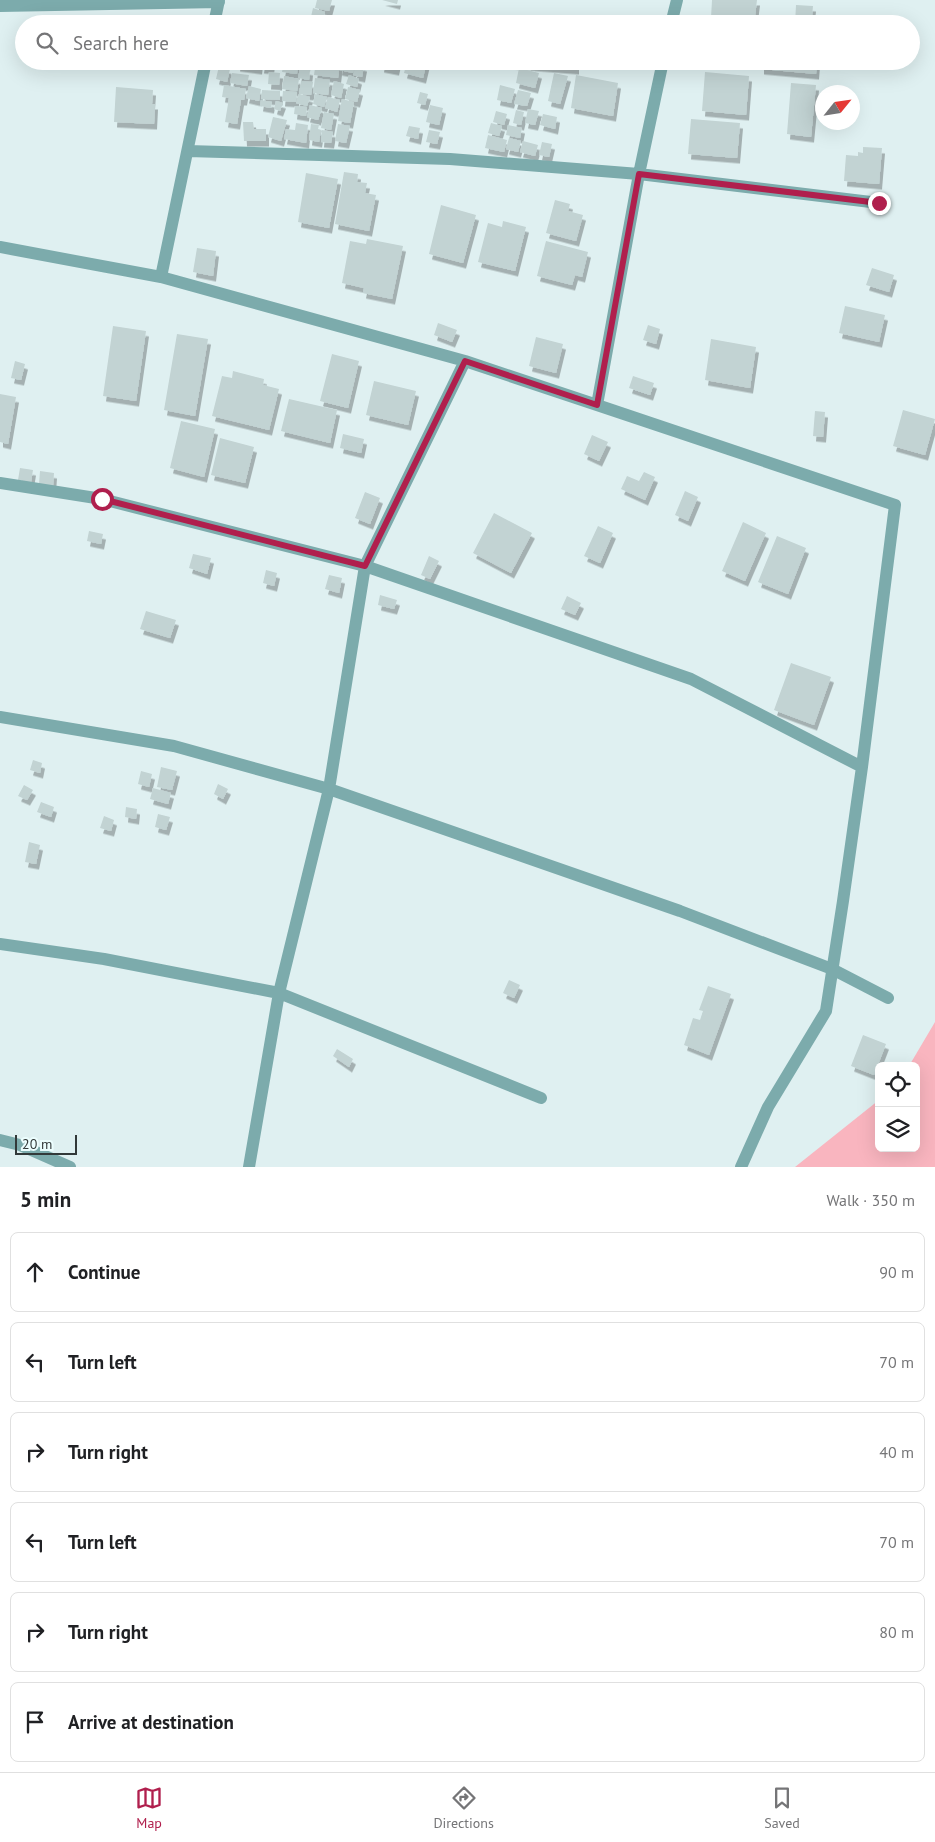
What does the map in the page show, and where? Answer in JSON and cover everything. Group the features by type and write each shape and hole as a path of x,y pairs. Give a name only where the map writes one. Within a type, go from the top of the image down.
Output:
{"street":[{"path":"673,15 677,0"},
{"path":"0,6 219,1 216,15"},
{"path":"161,277 204,70"},
{"path":"597,405 639,174 661,70"},
{"path":"188,151 450,159 639,174 879,203"},
{"path":"0,247 161,277 465,361 895,505 862,767 826,1011 768,1107 741,1167"},
{"path":"250,1167 279,993 329,789 365,566 465,361"},
{"path":"0,483 102,499 365,566 691,679 862,767"},
{"path":"0,717 174,746 329,789 680,911 832,969 888,998"},
{"path":"0,944 104,959 279,993 541,1098"},
{"path":"0,1140 20,1145 70,1167"}],"shaded area":[{"path":"935,1022 935,1167 795,1167 875,1103 875,1152 920,1152 920,1062 911,1062"}],"building":[{"path":"317,0 332,0 329,11 315,8"},
{"path":"382,0 398,0 397,4"},
{"path":"712,0 757,0 755,15 711,15"},
{"path":"796,5 813,6 812,15 795,15"},
{"path":"313,8 325,12 324,15 311,15"},
{"path":"218,70 230,70 227,82 216,79"},
{"path":"282,70 297,70 297,74 282,72"},
{"path":"300,70 310,70 309,80 298,78"},
{"path":"315,70 339,70 338,78 314,75"},
{"path":"339,70 354,70 353,73"},
{"path":"355,70 363,70 362,77 353,75"},
{"path":"405,70 425,70 423,78 404,73"},
{"path":"519,70 539,73 535,88 516,83"},
{"path":"772,70 816,70 816,74"},
{"path":"269,72 280,73 279,85 268,84"},
{"path":"705,72 749,76 746,115 702,111"},
{"path":"232,73 249,75 247,86 230,83"},
{"path":"554,73 568,76 560,104 548,101"},
{"path":"349,75 359,79 357,87 346,84"},
{"path":"576,75 618,83 613,116 571,108"},
{"path":"284,76 299,79 297,91 282,89"},
{"path":"315,78 330,80 328,95 313,93"},
{"path":"301,81 313,82 311,95 299,94"},
{"path":"334,81 344,84 341,98 331,95"},
{"path":"791,83 816,85 811,137 787,134"},
{"path":"224,85 246,89 244,100 241,100 237,124 225,122 229,98 222,97"},
{"path":"500,85 515,89 511,103 497,100"},
{"path":"249,86 261,89 259,101 246,98"},
{"path":"116,87 153,90 152,104 155,104 154,124 114,122"},
{"path":"348,87 360,90 357,102 345,99"},
{"path":"262,90 280,91 280,100 261,99"},
{"path":"518,90 531,93 527,106 514,104"},
{"path":"283,91 297,92 296,102 282,101"},
{"path":"420,92 428,94 425,105 417,103"},
{"path":"299,94 310,97 307,106 296,103"},
{"path":"315,94 327,97 324,107 313,104"},
{"path":"328,97 340,100 337,112 325,108"},
{"path":"342,99 354,102 350,123 338,121"},
{"path":"261,100 272,102 271,108 260,106"},
{"path":"276,101 283,103 280,111 274,109"},
{"path":"310,105 322,108 318,120 307,117"},
{"path":"430,105 443,108 439,125 426,122"},
{"path":"295,106 307,107 306,116 294,114"},
{"path":"528,109 539,111 535,125 525,123"},
{"path":"516,110 524,112 521,125 513,123"},
{"path":"496,111 507,114 504,125 493,122"},
{"path":"324,112 334,114 331,130 321,128"},
{"path":"543,114 557,117 555,129 540,125"},
{"path":"273,117 287,120 281,141 268,137"},
{"path":"691,119 740,123 737,158 688,154"},
{"path":"243,122 253,122 254,129 266,129 266,141 244,141"},
{"path":"296,123 308,125 306,143 284,139 286,129 295,130"},
{"path":"491,123 502,126 499,136 488,133"},
{"path":"311,124 319,125 318,129 321,130 319,142 309,140"},
{"path":"338,124 350,126 346,143 335,141"},
{"path":"508,125 522,128 520,138 506,135"},
{"path":"409,126 420,128 418,139 406,136"},
{"path":"322,130 333,132 331,143 321,142"},
{"path":"429,130 440,132 437,144 426,142"},
{"path":"488,135 507,140 504,152 485,148"},
{"path":"509,138 521,141 518,152 506,149"},
{"path":"523,141 538,145 535,156 520,152"},
{"path":"542,142 552,144 549,157 539,155"},
{"path":"863,147 882,148 879,184 844,181 846,155 858,156 858,152 863,153"},
{"path":"344,172 358,174 357,182 367,183 365,193 376,195 369,231 335,224"},
{"path":"306,173 338,179 329,228 298,222"},
{"path":"555,200 570,204 568,211 583,215 576,241 546,233"},
{"path":"441,205 476,215 463,263 429,254"},
{"path":"503,221 526,227 515,271 478,262 488,223 502,227"},
{"path":"367,239 403,246 392,299 363,293 364,288 342,283 350,241 366,244"},
{"path":"546,241 588,252 582,277 575,275 572,285 537,276"},
{"path":"197,248 216,251 213,276 193,272"},
{"path":"872,268 894,275 889,292 866,285"},
{"path":"845,306 885,315 879,342 839,333"},
{"path":"438,323 457,330 452,342 434,335"},
{"path":"648,325 660,329 656,344 643,340"},
{"path":"113,326 146,331 136,401 103,396"},
{"path":"177,334 208,339 195,416 164,410"},
{"path":"536,337 563,344 556,373 529,366"},
{"path":"711,339 756,347 750,388 705,380"},
{"path":"332,354 359,361 348,408 320,401"},
{"path":"15,361 25,364 21,380 11,378"},
{"path":"233,371 264,379 263,385 279,389 269,430 212,416 222,376 232,378"},
{"path":"633,376 654,383 650,395 629,388"},
{"path":"374,381 416,391 408,425 366,415"},
{"path":"0,394 16,397 8,444 0,442"},
{"path":"289,399 337,410 330,443 281,431"},
{"path":"903,410 935,419 925,455 893,446"},
{"path":"815,411 825,412 823,437 813,436"},
{"path":"181,421 215,429 204,477 170,468"},
{"path":"343,434 364,439 361,453 340,448"},
{"path":"592,435 608,442 599,461 584,454"},
{"path":"220,438 254,447 245,483 211,475"},
{"path":"20,468 33,470 31,482 18,480"},
{"path":"40,471 54,473 53,486 39,484"},
{"path":"644,472 655,477 645,500 621,489 627,476 639,481"},
{"path":"685,491 698,497 688,521 675,515"},
{"path":"365,492 380,498 370,524 355,518"},
{"path":"494,513 532,533 511,573 473,553"},
{"path":"743,522 766,533 745,581 722,571"},
{"path":"598,526 613,533 600,563 584,556"},
{"path":"89,531 103,534 101,544 87,541"},
{"path":"777,536 806,548 788,594 758,582"},
{"path":"193,554 211,558 207,574 189,568"},
{"path":"429,556 439,561 430,579 421,575"},
{"path":"266,570 277,573 274,586 263,583"},
{"path":"329,575 342,578 339,593 325,589"},
{"path":"380,595 397,600 394,609 378,605"},
{"path":"567,596 581,603 575,615 561,609"},
{"path":"146,611 176,620 170,638 140,629"},
{"path":"791,663 831,677 814,725 774,710"},
{"path":"33,760 42,763 40,773 30,770"},
{"path":"161,767 177,771 172,790 157,787"},
{"path":"141,771 152,774 149,787 138,784"},
{"path":"218,784 228,789 223,799 214,794"},
{"path":"24,785 33,790 27,800 18,796"},
{"path":"153,788 171,793 168,804 150,799"},
{"path":"41,802 54,807 51,817 37,812"},
{"path":"126,807 137,809 136,819 125,817"},
{"path":"158,814 170,817 166,830 155,827"},
{"path":"104,816 114,820 111,831 100,828"},
{"path":"29,842 40,845 36,864 25,862"},
{"path":"509,980 520,985 514,998 503,993"},
{"path":"708,986 731,994 709,1055 684,1045 693,1018 700,1020 703,1011 699,1010"},
{"path":"863,1035 886,1044 879,1062 875,1062 874,1075 851,1066"},
{"path":"337,1049 353,1059 349,1067 333,1056"}],"route":[{"path":"102,499 365,566 465,361 597,405 639,174 879,203"}]}
